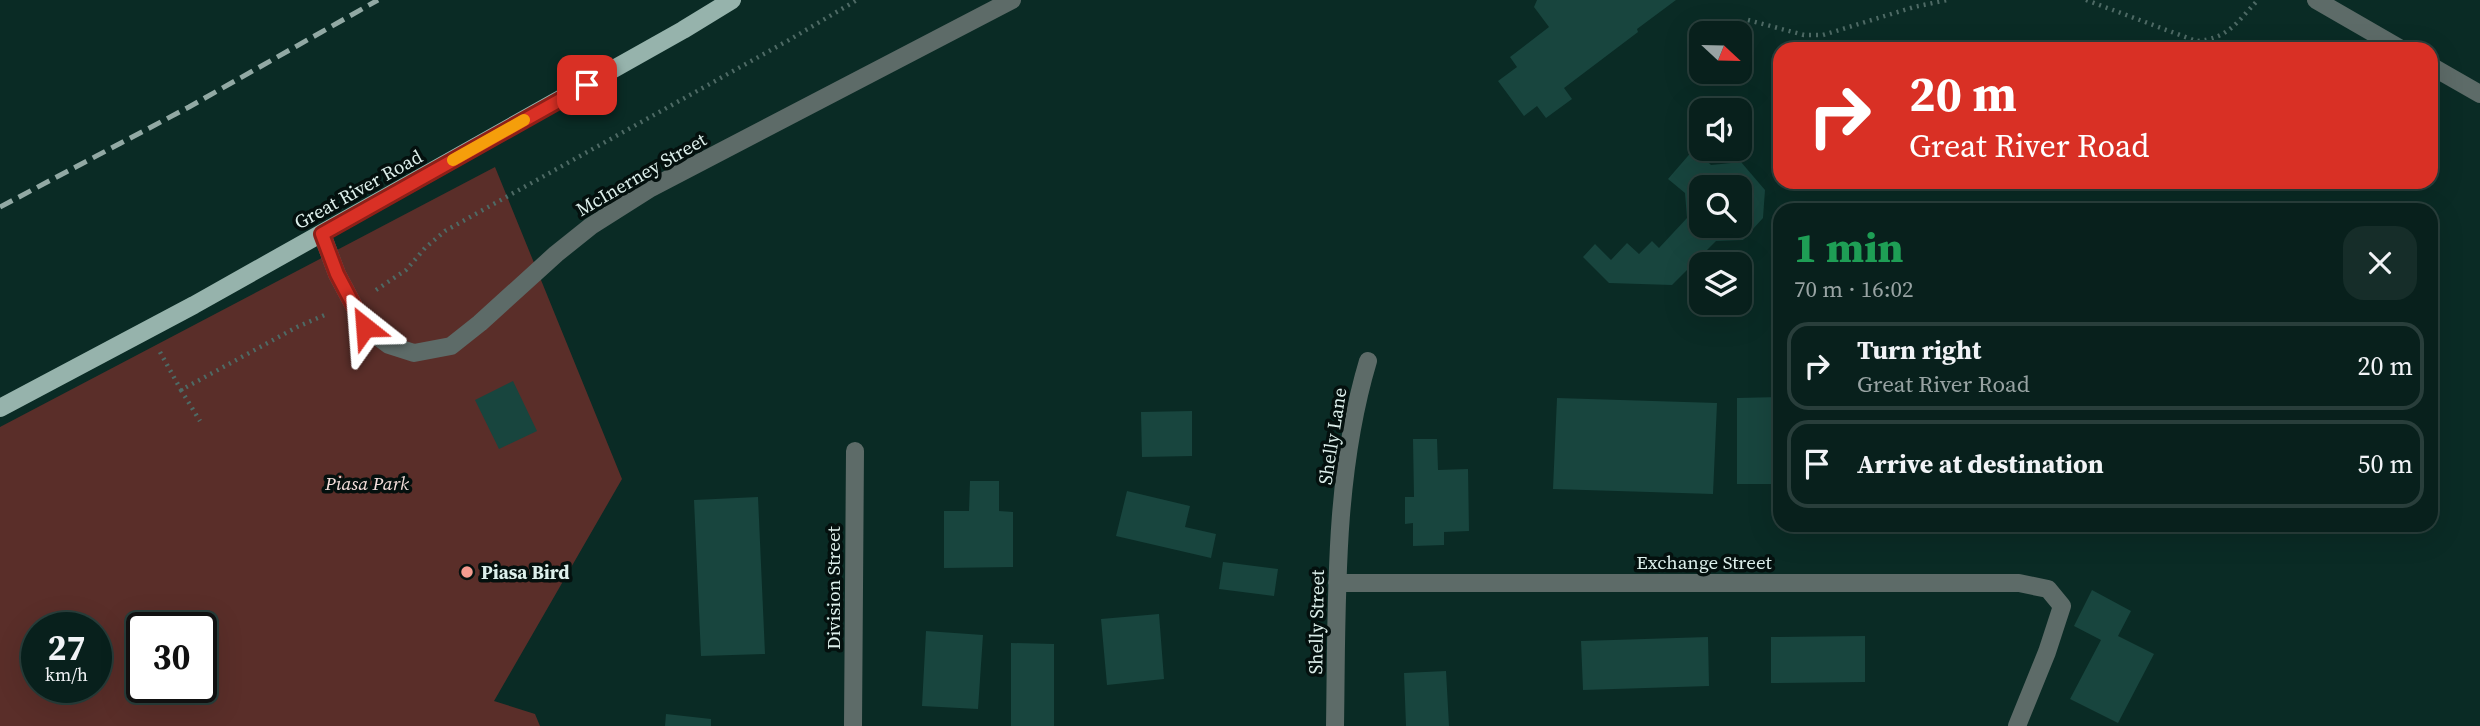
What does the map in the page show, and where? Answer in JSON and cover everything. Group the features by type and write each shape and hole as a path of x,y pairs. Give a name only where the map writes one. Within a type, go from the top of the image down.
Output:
{"main road":[{"name":"Great River Road","path":"0,408 322,234 732,0"}],"street":[{"name":"McInerney Street","path":"322,234 337,274 365,327 389,345 414,353 451,346 591,226 652,188 1012,0"},
{"path":"2316,0 2389,42"},
{"path":"2438,70 2480,94"},
{"name":"Shelly Lane","path":"1342,518 1347,455 1368,361"},
{"name":"Division Street","path":"853,726 855,451"},
{"name":"Shelly Street","path":"1335,726 1337,583 1342,518"},
{"name":"Exchange Street","path":"1337,583 2018,583 2048,589 2062,606 2047,653 2017,726"}],"path":[{"path":"181,390 297,327 352,303 406,270 444,231 857,0"},
{"path":"1748,20 1804,35 1823,35 1914,7 1947,0"},
{"path":"2086,0 2196,41 2213,40 2228,32 2258,0"},
{"path":"147,330 200,421"}],"green space":[{"name":"Piasa Park","path":"495,167 622,479 494,701 535,714 540,726 0,726 0,427"}],"building":[{"path":"1537,0 1676,0 1564,88 1572,99 1546,118 1537,106 1524,116 1498,81 1517,67 1510,57 1549,27 1534,7"},
{"path":"1689,155 1689,161 1707,161 1711,165 1741,162 1765,190 1763,218 1752,230 1752,175 1689,175 1689,238 1745,238 1743,240 1716,241 1705,252 1689,252 1689,268 1672,285 1609,283 1583,257 1595,244 1611,260 1627,243 1639,254 1652,241 1659,248 1687,218 1685,193 1668,179"},
{"path":"513,381 537,431 499,449 475,400"},
{"path":"1773,397 1773,484 1737,484 1737,398"},
{"path":"1557,398 1717,403 1713,494 1553,489"},
{"path":"1192,411 1192,456 1142,457 1141,412"},
{"path":"1413,439 1437,439 1438,470 1468,469 1469,531 1444,532 1444,545 1413,546 1413,523 1405,524 1405,497 1414,497"},
{"path":"970,481 999,481 999,511 1013,512 1013,567 944,568 944,511 969,511"},
{"path":"1127,491 1190,506 1185,527 1216,534 1211,558 1116,536"},
{"path":"758,497 765,654 701,656 694,500"},
{"path":"1223,562 1278,569 1274,596 1219,589"},
{"path":"2092,590 2131,611 2118,636 2154,654 2118,723 2070,699 2101,640 2074,626"},
{"path":"1159,614 1164,679 1107,685 1101,619"},
{"path":"926,631 983,635 978,709 922,706"},
{"path":"1865,636 1865,682 1771,683 1771,637"},
{"path":"1708,637 1709,686 1583,690 1581,641"},
{"path":"1011,643 1054,644 1054,726 1011,726"},
{"path":"1446,671 1449,726 1406,726 1404,673"},
{"path":"666,714 711,719 711,726 665,726"}],"railway":[{"path":"0,207 189,107 378,0"}],"slow traffic":[{"path":"453,160 524,120"}],"place":[{"name":"Piasa Bird","path":"467,572"}],"route":[{"path":"365,327 337,274 322,234 587,85"}]}
